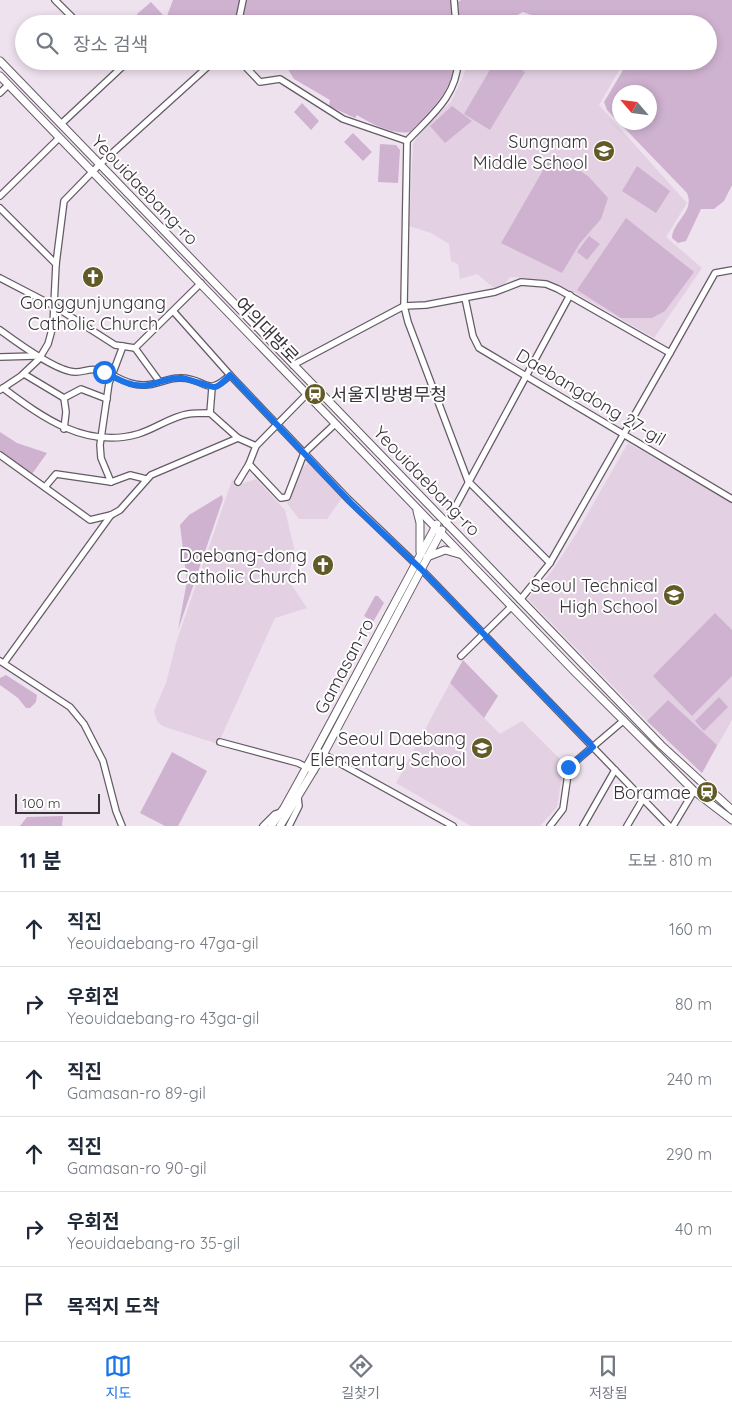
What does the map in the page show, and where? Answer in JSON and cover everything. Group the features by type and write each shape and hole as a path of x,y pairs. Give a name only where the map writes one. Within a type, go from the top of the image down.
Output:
{"main road":[{"name":"Yeouidaebang-ro","path":"0,61 661,745 732,810"},
{"name":"여의대방로","path":"0,76 512,606"},
{"path":"286,372 293,365"},
{"path":"307,394 314,386"},
{"path":"416,508 420,523 423,556 445,550 450,550 464,556"},
{"name":"Gamasan-ro","path":"280,826 324,754 423,556 443,521"},
{"name":"Gamasan-ro","path":"271,826 307,767 418,566"},
{"path":"512,606 623,721 694,791 730,821"}],"street":[{"path":"55,0 70,15"},
{"path":"240,15 243,0"},
{"path":"454,0 455,15"},
{"path":"61,124 119,70"},
{"path":"204,70 99,165 64,201 56,264 53,326 48,344 40,357 24,374 2,389 36,413 64,429 101,437 119,438 140,434 187,414 210,413 238,438 256,446"},
{"path":"249,70 260,82 280,79 344,119 407,141"},
{"path":"457,70 451,93 407,141 404,306 468,481 550,563"},
{"path":"0,93 8,85"},
{"path":"0,196 59,138"},
{"path":"0,208 56,264"},
{"path":"520,600 550,563 715,273 732,270"},
{"path":"0,278 54,306 115,345 135,348 159,381"},
{"path":"293,365 404,306 426,306 503,290 521,282 546,284 570,295 670,353"},
{"path":"135,348 174,312 201,283"},
{"path":"443,521 452,510 570,295"},
{"name":"Daebangdong 27-gil","path":"465,298 473,336 479,348 625,433 732,499"},
{"path":"174,312 276,425 352,504 418,566 671,826 694,791"},
{"path":"0,330 40,357 65,370 76,372 98,370 130,384 147,385 180,378 200,381 212,388 218,387 230,375"},
{"path":"111,482 101,458 101,437 112,376 123,346"},
{"path":"0,357 40,357"},
{"path":"24,374 64,398"},
{"path":"210,413 212,388"},
{"path":"64,398 81,389 107,399"},
{"path":"238,482 249,464 256,446 307,394"},
{"path":"64,398 66,412 64,429"},
{"path":"249,464 281,498 287,497 304,453 335,424"},
{"path":"0,455 90,520 111,515 120,510 146,479 238,438"},
{"path":"45,487 56,474 111,482 130,475 146,479"},
{"path":"111,515 2,662 70,707 84,724 103,761 116,811 122,826"},
{"path":"461,656 512,606"},
{"path":"550,826 563,809 568,767 623,721"},
{"path":"220,742 307,767 314,771"},
{"path":"316,750 453,826"},
{"path":"582,826 615,770"},
{"path":"289,826 298,806 298,798"},
{"path":"627,826 643,799"},
{"path":"263,826 275,814 281,812"}],"shaded area":[{"path":"173,0 451,0 453,15 167,15"},
{"path":"461,0 732,0 732,185 724,201 714,209 701,209 686,241 678,243 672,238 676,226 688,206 687,193 626,130 657,130 657,85 614,85 622,70 717,70 717,15 531,15 523,12 517,15 459,15 458,2"},
{"path":"151,2 163,15 138,15"},
{"path":"288,70 454,70 445,92 410,132 397,132 382,128 357,115 355,118 329,106 330,100 294,79"},
{"path":"466,70 619,70 599,105 612,119 612,130 621,130 687,203 666,237 702,268 654,338 575,293 539,279 510,277 504,285 494,288 477,274 460,279 458,264 451,261 449,244 431,233 409,226 413,144 420,132 451,102"},
{"path":"490,70 522,70 525,72 490,130 464,114"},
{"path":"612,89 612,115 607,110 604,102"},
{"path":"302,103 319,121 311,130 294,112"},
{"path":"452,106 472,121 445,143 430,126"},
{"path":"353,133 372,152 363,161 344,142"},
{"path":"380,144 396,145 400,150 398,183 378,182"},
{"path":"553,153 588,176 608,198 601,219 580,243 562,273 501,243"},
{"path":"637,166 670,191 656,213 622,191"},
{"path":"626,218 694,272 665,311 652,318 621,318 577,290"},
{"path":"589,236 600,244 587,260 577,252"},
{"path":"0,432 17,443 47,453 32,474 0,450"},
{"name":"Seoul Technical High School","path":"628,443 732,502 732,720 702,773 647,721 528,599 552,571 576,534"},
{"path":"308,463 342,498 327,519 299,519 287,503 303,467"},
{"path":"256,479 285,510 295,552 287,578 307,608 275,618 218,744 162,726 157,721 154,711 166,683 176,643 232,480 241,484"},
{"path":"222,495 223,499 178,630 187,581 180,525 189,515"},
{"path":"375,596 378,596 384,603 373,622 364,616"},
{"path":"715,613 732,630 732,676 692,716 653,676"},
{"path":"463,660 498,696 484,718 450,683"},
{"path":"6,675 37,695 36,702 30,708 26,708 18,698 0,685 0,678"},
{"name":"Seoul Daebang Elementary School","path":"450,683 500,734 522,721 564,763 557,807 540,826 471,826 396,783"},
{"path":"719,697 728,707 704,731 695,721"},
{"path":"668,700 717,745 702,773 647,721"},
{"path":"172,752 207,771 178,826 165,826 140,813"},
{"path":"63,816 62,826 20,826 27,817"}],"place":[{"name":"Sungnam Middle School","path":"604,151"},
{"name":"Gonggunjungang Catholic Church","path":"93,277"},
{"name":"서울지방병무청","path":"315,394"},
{"name":"Daebang-dong Catholic Church","path":"323,565"},
{"name":"Seoul Technical High School","path":"674,595"},
{"name":"Seoul Daebang Elementary School","path":"482,748"},
{"name":"Boramae","path":"707,792"}],"route":[{"path":"104,372 130,384 147,385 160,380 180,378 200,381 212,388 218,387 230,375 352,504 421,569 593,747 568,767"}]}
